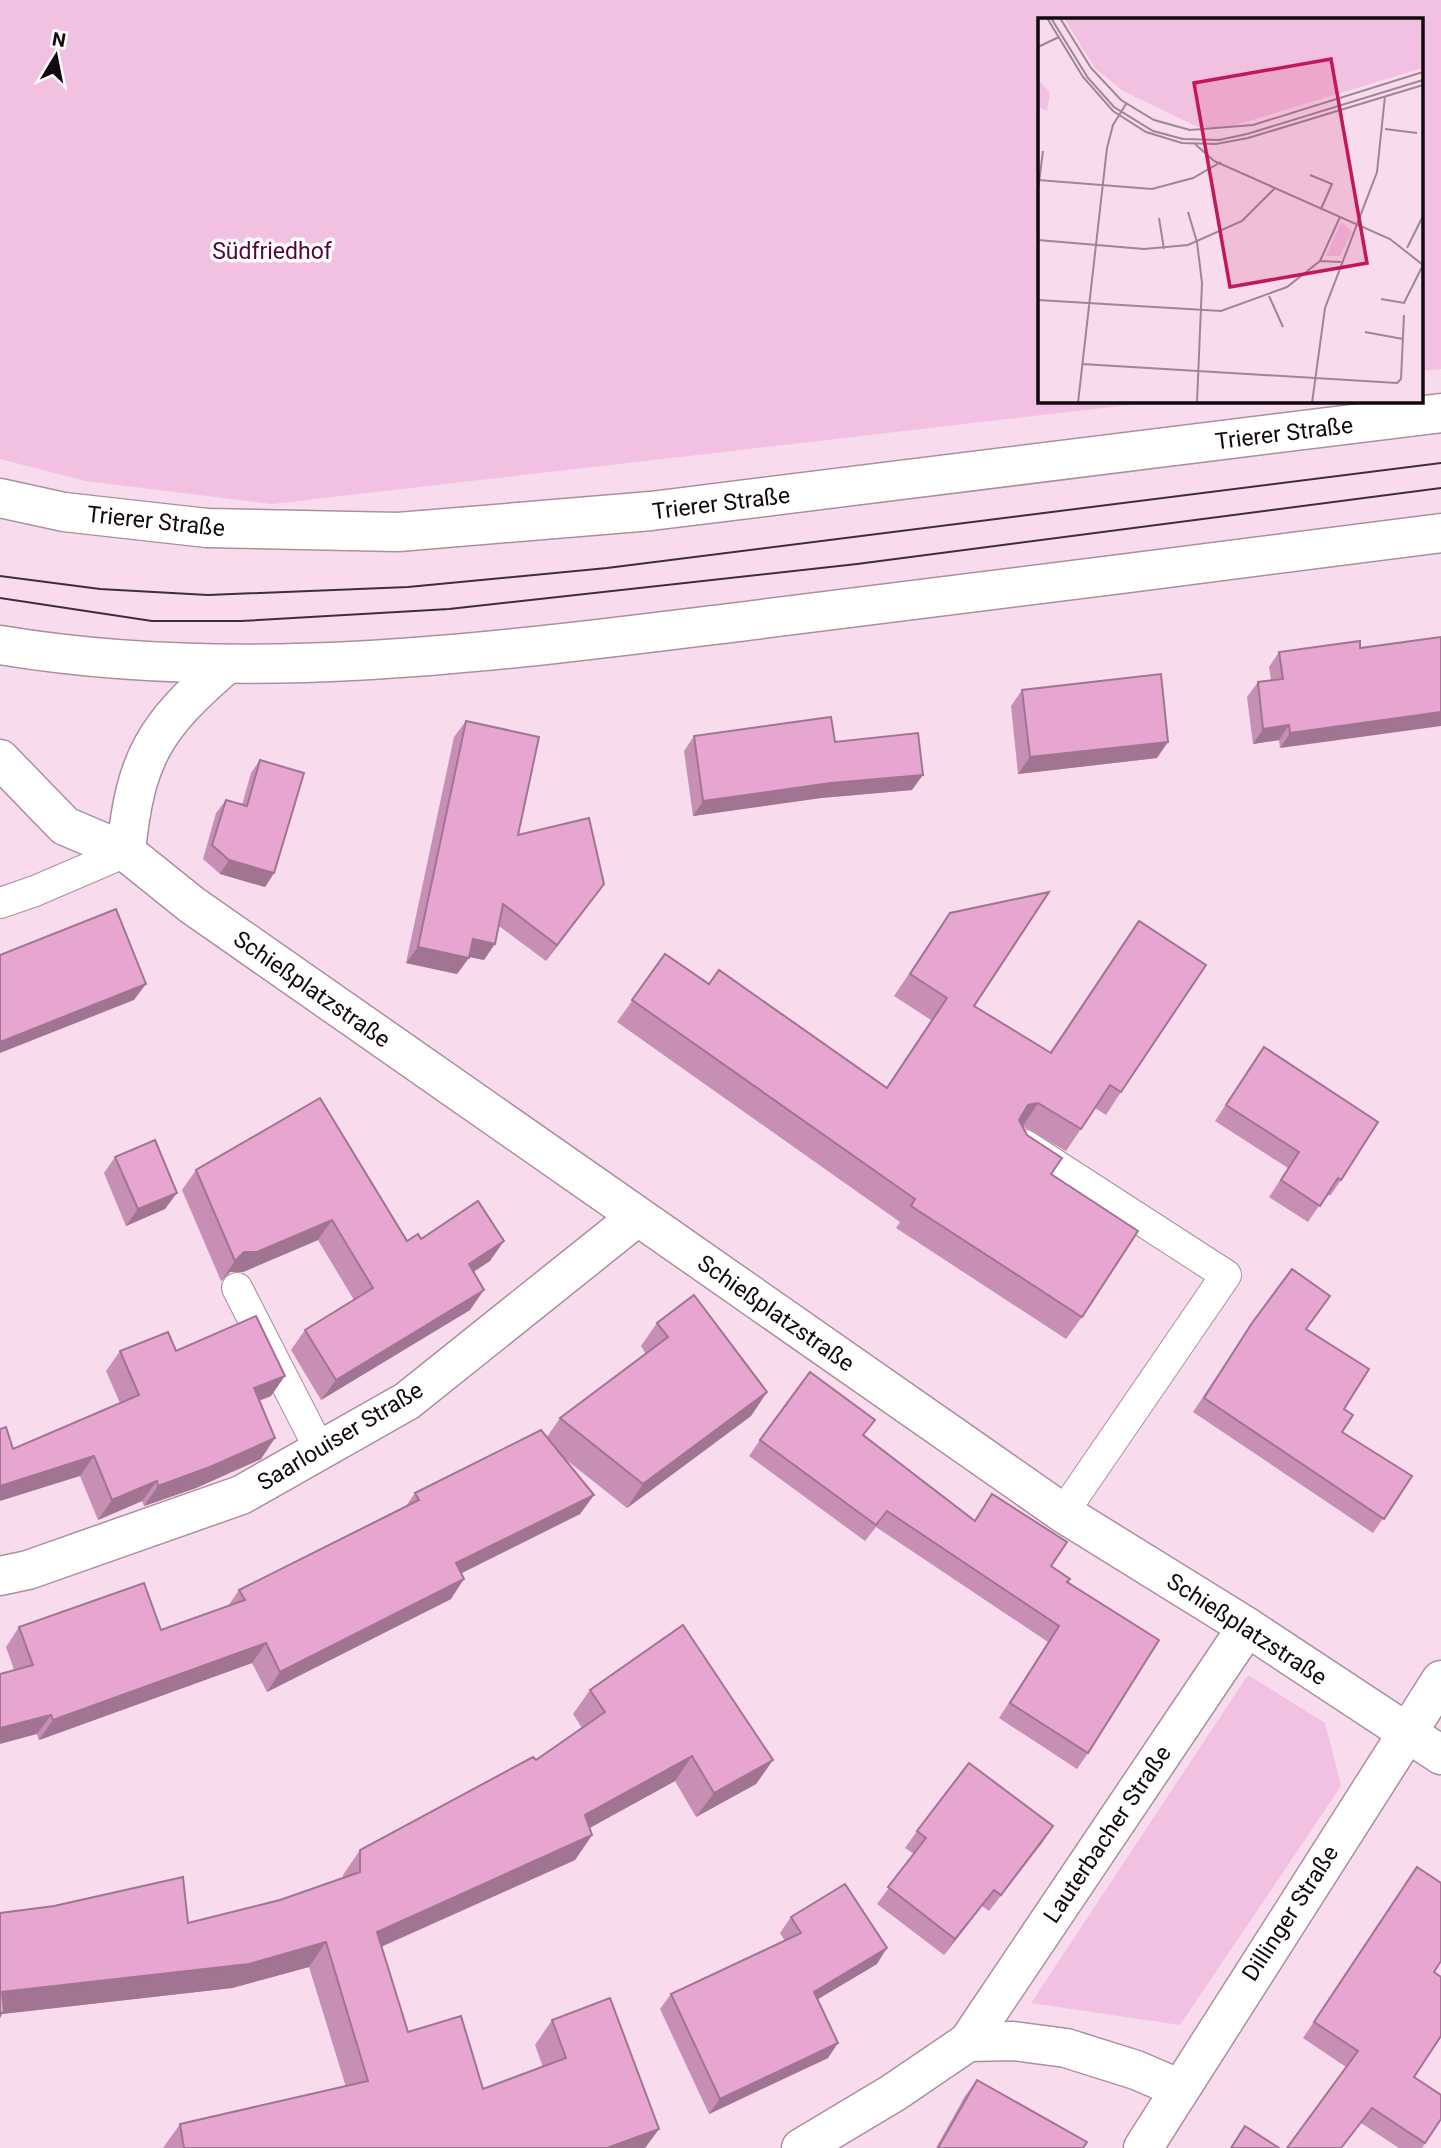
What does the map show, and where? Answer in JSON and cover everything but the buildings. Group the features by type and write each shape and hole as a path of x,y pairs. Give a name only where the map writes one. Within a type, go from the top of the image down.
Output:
{"street":[{"name":"Trierer Straße","path":"0,498 64,512 207,528 398,533 651,511 1441,413"},
{"path":"0,645 131,661 226,664 432,655 558,643 1441,533"},
{"path":"126,852 130,806 143,762 175,713 226,664"},
{"name":"Schießplatzstraße","path":"0,759 65,826 126,852 192,905 1063,1513 1247,1627 1441,1755"},
{"name":"Saarlouiser Straße","path":"0,1576 28,1570 241,1495 407,1401 638,1217"},
{"name":"Lauterbacher Straße","path":"801,2148 892,2093 968,2042 1247,1627"},
{"name":"Dillinger Straße","path":"1143,2148 1178,2088 1441,1680"},
{"path":"968,2042 1013,2041 1066,2048 1136,2070 1178,2088"}],"lane":[{"path":"0,903 126,852"},
{"path":"1021,1143 1226,1275 1063,1513"},
{"path":"237,1288 320,1450"}],"green space":[{"name":"Südfriedhof","path":"0,0 1441,0 1441,369 1424,371 1424,18 1038,18 1038,402 1155,402 272,504 86,481 0,459"},
{"path":"1248,1675 1325,1723 1341,1786 1180,2025 1031,2003"}],"tram line":[{"path":"0,576 100,589 208,595 408,587 607,568 1441,463"},
{"path":"0,598 152,621 241,621 449,609 857,564 1441,488"}]}
